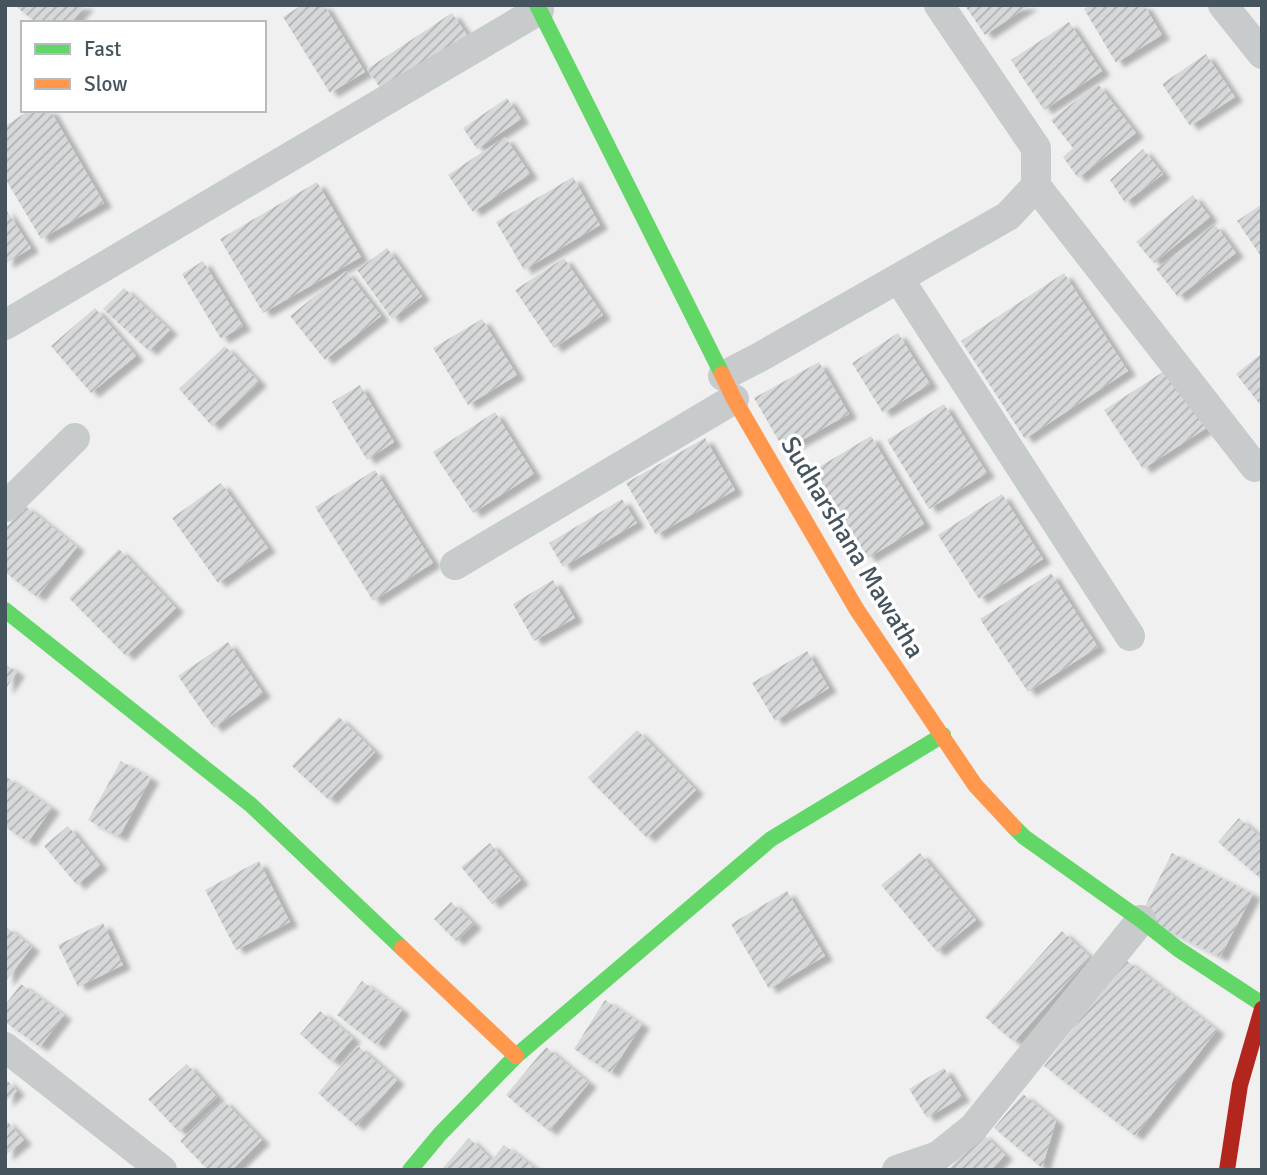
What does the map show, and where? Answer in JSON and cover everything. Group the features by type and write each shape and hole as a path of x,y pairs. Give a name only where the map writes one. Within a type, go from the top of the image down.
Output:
{"street":[{"path":"939,5 1036,148 1036,186 1255,467"},
{"path":"1223,5 1262,54"},
{"path":"5,325 538,7"},
{"name":"Sudharshana Mawatha","path":"538,7 729,388 858,610 975,785 1024,837 1178,949 1262,1004"},
{"path":"455,565 729,388 760,358 1008,216 1036,186"},
{"path":"899,279 1130,636"},
{"path":"5,507 75,438"},
{"path":"5,610 251,806 516,1056"},
{"path":"410,1170 439,1134 516,1056 771,839 943,735"},
{"path":"897,1170 938,1156 973,1128 1141,920"},
{"path":"1227,1170 1251,1093 1262,1009"},
{"path":"5,1047 162,1170"}],"building":[{"path":"14,5 86,5 73,21 34,21"},
{"path":"302,5 324,5 365,72 330,93 283,17"},
{"path":"1030,5 985,35 966,7"},
{"path":"1090,5 1144,5 1162,35 1116,63 1084,9"},
{"path":"452,13 470,39 386,96 367,69"},
{"path":"1069,22 1102,71 1044,110 1011,60"},
{"path":"1206,54 1235,97 1190,126 1162,84"},
{"path":"1098,84 1136,133 1078,178 1063,157 1073,148 1051,120"},
{"path":"507,98 521,119 477,149 463,128"},
{"path":"27,112 51,112 104,203 41,239 5,178 5,126"},
{"path":"505,137 530,174 473,212 448,175"},
{"path":"1143,149 1163,174 1125,203 1110,180"},
{"path":"573,177 600,225 524,270 496,222"},
{"path":"317,182 361,257 263,313 220,239"},
{"path":"1193,195 1210,217 1154,263 1136,242"},
{"path":"1262,204 1262,258 1237,221"},
{"path":"5,208 31,248 5,264"},
{"path":"1215,224 1236,253 1178,297 1156,269"},
{"path":"387,248 422,296 392,319 357,270"},
{"path":"564,258 603,315 554,348 515,290"},
{"path":"203,261 243,326 221,339 182,274"},
{"path":"346,271 381,316 325,360 290,316"},
{"path":"1064,273 1128,371 1025,439 961,341"},
{"path":"124,288 170,330 149,351 103,309"},
{"path":"95,308 136,356 91,393 51,346"},
{"path":"482,319 517,375 468,405 433,348"},
{"path":"898,333 930,384 883,413 852,363"},
{"path":"225,346 259,382 212,426 179,389"},
{"path":"1262,353 1262,407 1236,374"},
{"path":"819,362 849,414 784,450 754,398"},
{"path":"1169,368 1208,427 1143,469 1104,410"},
{"path":"360,385 394,442 367,460 332,402"},
{"path":"944,404 987,473 929,509 887,440"},
{"path":"495,412 534,474 473,513 433,452"},
{"path":"871,436 924,524 868,558 814,470"},
{"path":"705,438 735,490 656,535 626,483"},
{"path":"375,470 433,563 373,601 315,507"},
{"path":"221,483 268,548 218,583 172,518"},
{"path":"1002,494 1043,559 979,599 938,535"},
{"path":"622,499 637,523 563,567 549,543"},
{"path":"24,505 77,547 37,597 5,572 5,529"},
{"path":"119,549 176,608 126,656 69,598"},
{"path":"1051,573 1098,647 1028,692 980,619"},
{"path":"553,580 575,618 534,641 513,604"},
{"path":"228,642 263,693 214,728 178,676"},
{"path":"807,651 829,688 775,721 752,683"},
{"path":"5,664 17,672 5,690"},
{"path":"339,717 375,752 329,800 292,766"},
{"path":"637,730 696,790 647,838 588,778"},
{"path":"121,761 151,778 119,837 88,820"},
{"path":"5,776 52,808 28,842 5,827"},
{"path":"1239,818 1262,838 1260,878 1218,842"},
{"path":"68,826 100,865 77,885 44,846"},
{"path":"490,843 521,880 492,904 461,867"},
{"path":"920,853 976,920 937,952 881,885"},
{"path":"1172,853 1253,894 1220,957 1140,916"},
{"path":"259,861 290,922 236,950 205,890"},
{"path":"787,891 825,956 769,989 731,924"},
{"path":"451,902 474,924 456,941 434,919"},
{"path":"103,923 123,965 78,987 58,945"},
{"path":"5,926 32,947 5,982"},
{"path":"1062,931 1090,957 1014,1042 985,1017"},
{"path":"1126,960 1217,1030 1135,1136 1044,1066"},
{"path":"362,981 402,1010 377,1045 337,1015"},
{"path":"21,984 64,1015 40,1047 5,1022 5,1005"},
{"path":"605,1000 642,1024 611,1073 574,1049"},
{"path":"320,1011 353,1038 332,1062 300,1034"},
{"path":"358,1046 397,1080 356,1126 318,1093"},
{"path":"546,1047 589,1083 549,1131 506,1095"},
{"path":"187,1064 217,1097 179,1132 148,1099"},
{"path":"944,1068 962,1097 927,1118 909,1089"},
{"path":"5,1078 17,1091 5,1102"},
{"path":"1023,1094 1056,1121 1042,1168 994,1128"},
{"path":"223,1100 262,1140 232,1170 208,1170 180,1141"},
{"path":"5,1119 24,1140 5,1156"},
{"path":"982,1133 1005,1155 991,1170 948,1170"},
{"path":"469,1138 492,1160 504,1145 538,1170 441,1170"}],"traffic: fast":[{"path":"537,5 722,374"},
{"path":"5,610 251,805 402,948"},
{"path":"410,1170 440,1134 516,1056 771,839 943,735"},
{"path":"1014,827 1178,949 1262,1004"}],"traffic: slow":[{"path":"722,374 857,610 975,785 1014,827"},
{"path":"402,948 516,1056"}],"traffic: jam":[{"path":"1227,1170 1240,1085 1262,1009"}]}
